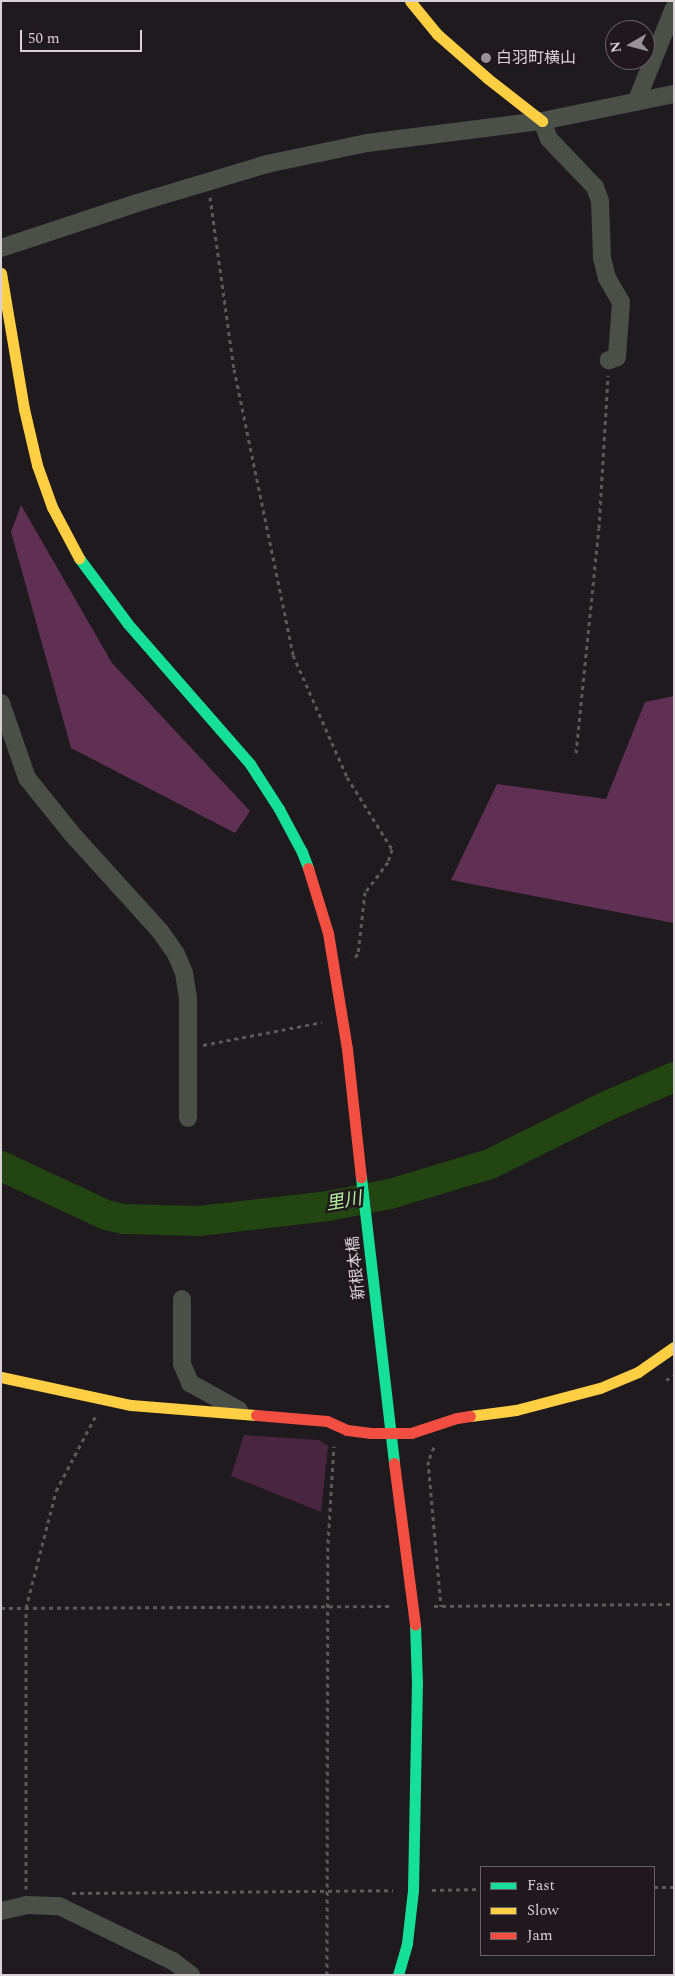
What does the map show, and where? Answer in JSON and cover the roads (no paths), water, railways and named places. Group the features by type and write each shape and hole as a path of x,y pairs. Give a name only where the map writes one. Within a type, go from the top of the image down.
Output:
{"street":[{"path":"410,1 436,34 487,78 542,121 549,139 594,187 600,201 602,258 607,278 621,302 617,357 609,360"},
{"path":"636,102 674,8"},
{"path":"1,248 88,218 267,164 367,143 542,121 674,94"},
{"name":"新根本橋","path":"1,273 24,409 37,466 52,508 72,548 99,587 128,624 250,764 279,809 302,852 328,933 348,1049 390,1428 414,1606 418,1684 413,1890 406,1943 398,1975"},
{"path":"1,703 27,778 72,834 160,931 176,954 184,973 188,999 188,1118"},
{"path":"182,1299 182,1364 190,1383 247,1414"},
{"path":"1,1377 131,1405 327,1421 347,1430 371,1434 390,1428 411,1433 457,1418 516,1410 577,1396 638,1372 674,1347"},
{"path":"1,1911 26,1905 60,1906 173,1960 191,1975"}],"waterway":[{"name":"里川","path":"1,1166 106,1215 124,1219 199,1221 328,1206 390,1194 490,1164 609,1105 674,1077"}],"place":[{"name":"白羽町横山","path":"486,58"}]}
